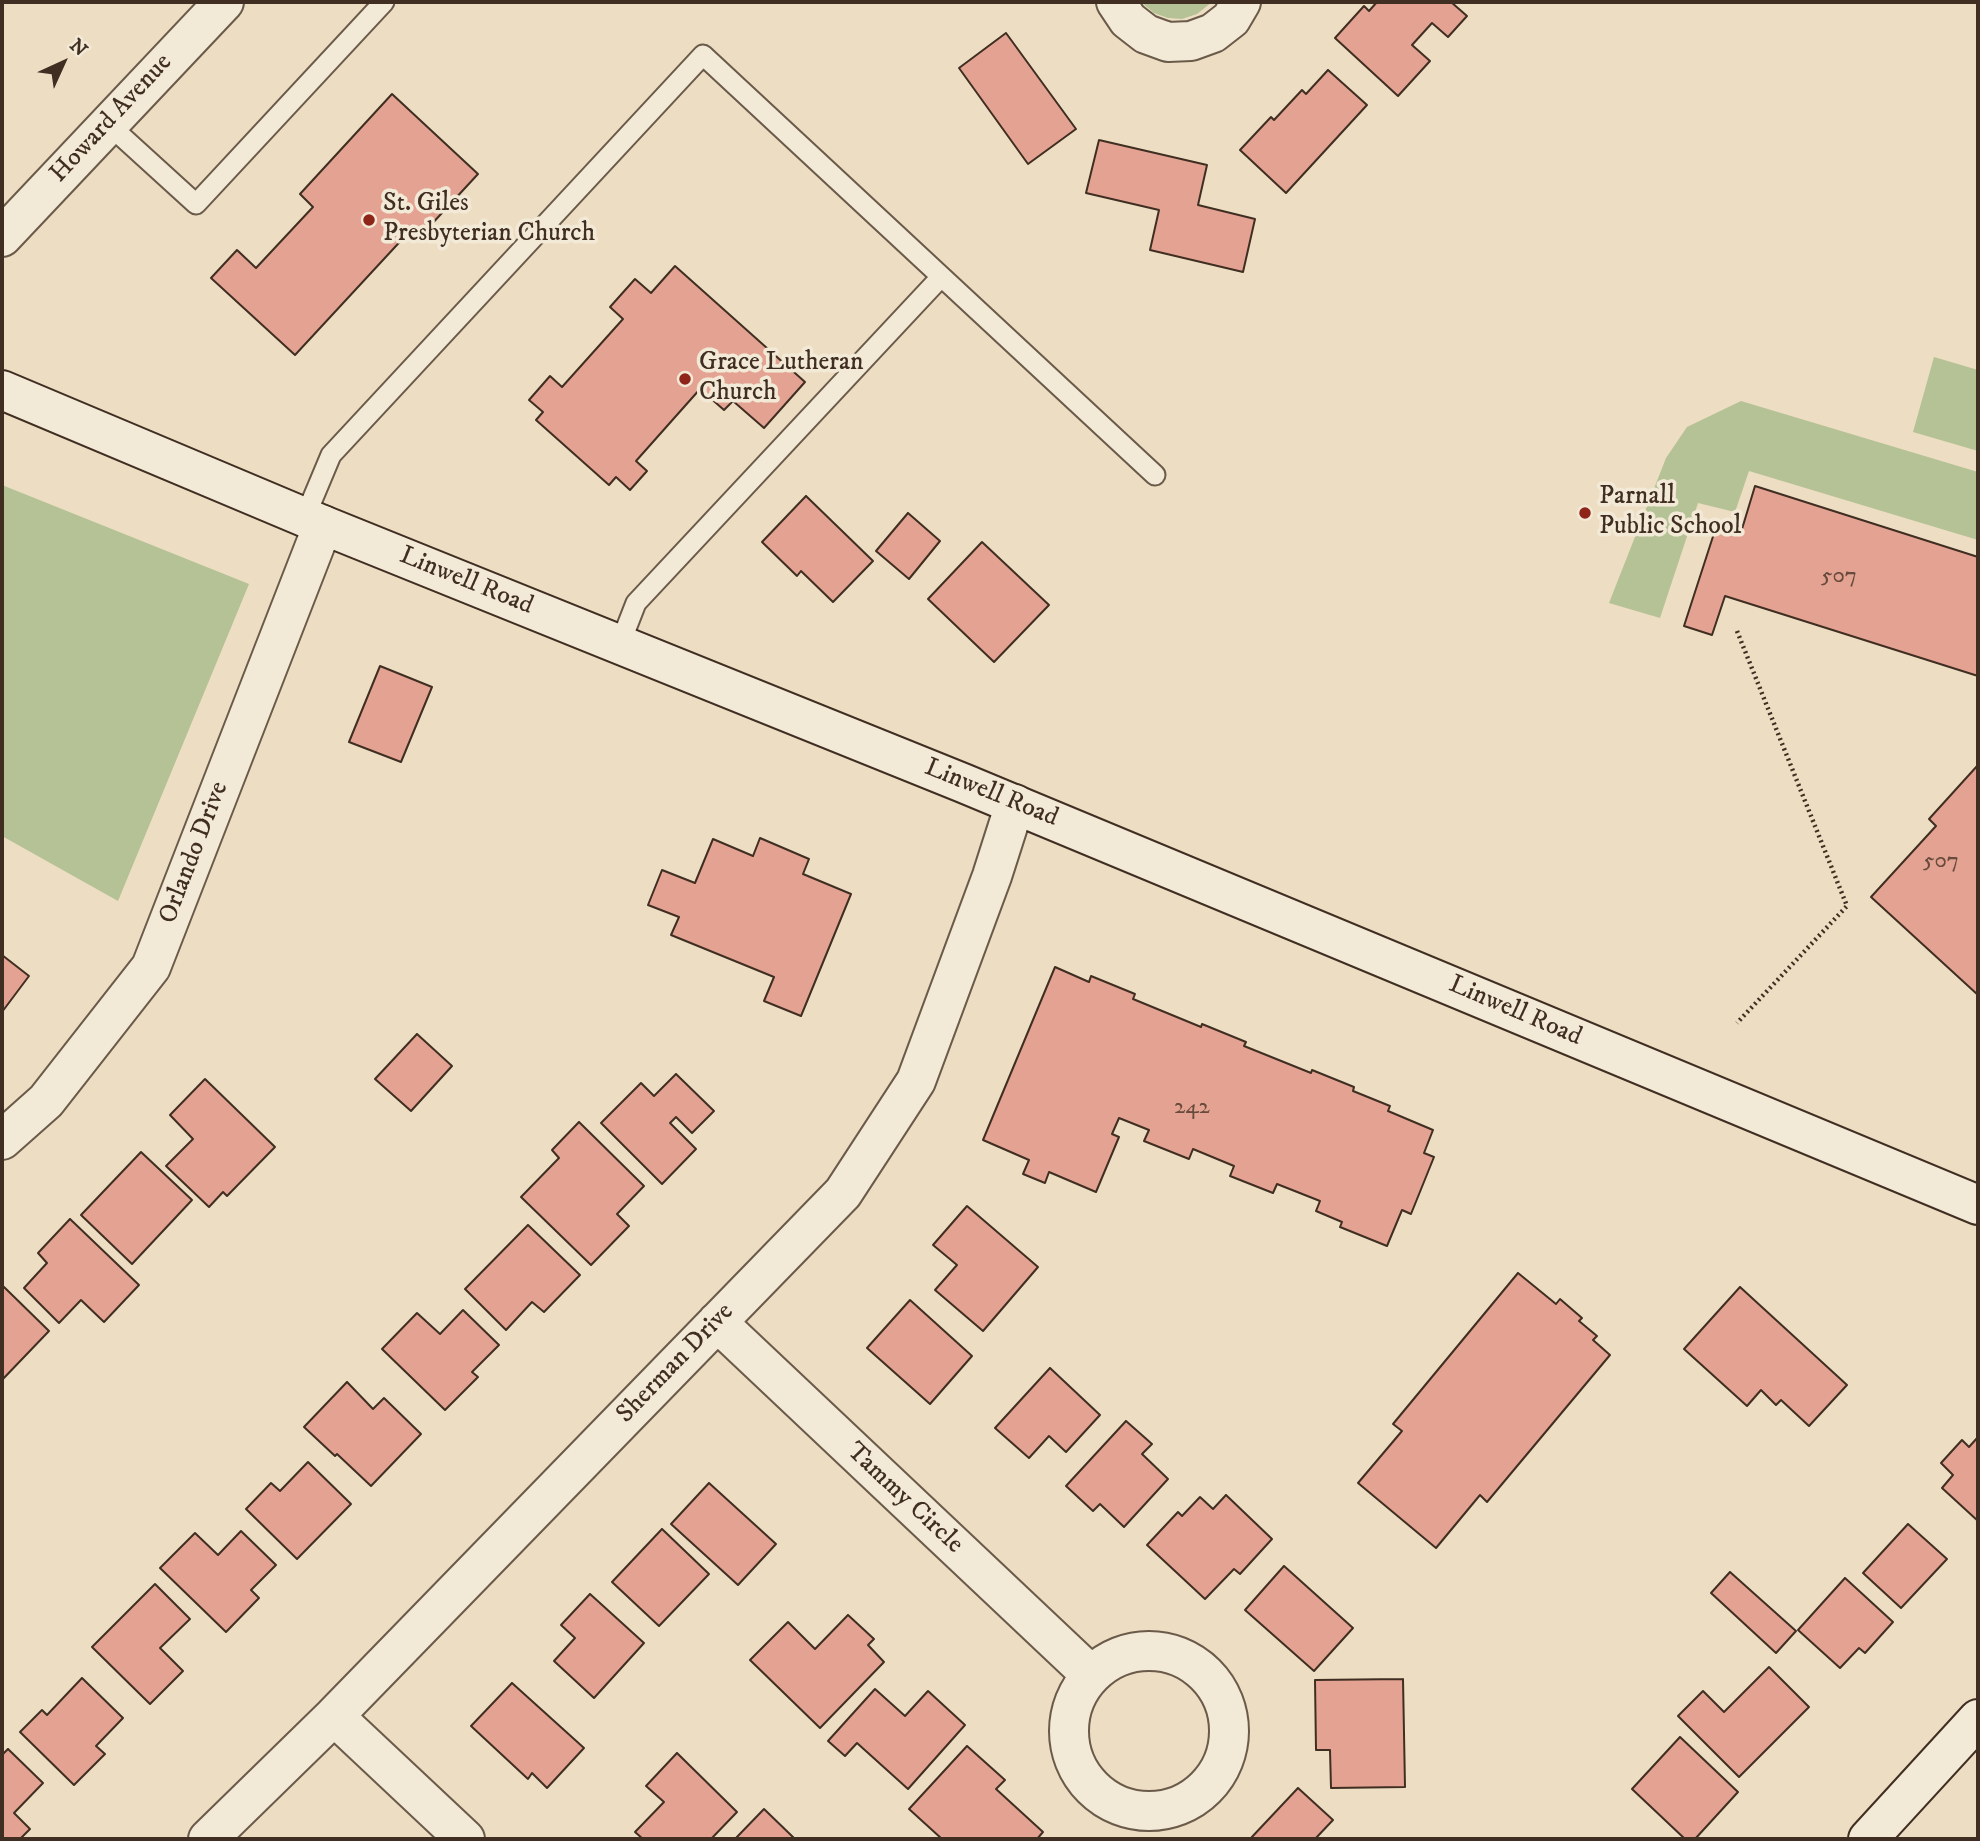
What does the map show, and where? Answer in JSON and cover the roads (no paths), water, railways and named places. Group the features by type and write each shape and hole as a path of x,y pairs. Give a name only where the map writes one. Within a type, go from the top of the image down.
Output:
{"street":[{"name":"Howard Avenue","path":"2,237 224,2"},
{"path":"1116,2 1128,20 1146,34 1168,42 1191,41 1213,33 1231,19 1241,2"},
{"name":"Linwell Road","path":"2,390 314,521 1015,804 1978,1205"},
{"name":"Orlando Drive","path":"2,1140 46,1101 151,967 314,521"},
{"name":"Sherman Drive","path":"208,1839 334,1716 843,1193 916,1081 992,876 1015,804"},
{"name":"Tammy Circle","path":"717,1322 1091,1675"},
{"path":"1149,1650 1177,1656 1198,1668 1217,1688 1228,1718 1228,1747 1217,1774 1198,1795 1172,1808 1144,1812 1105,1799 1085,1780 1071,1753 1068,1725 1075,1698 1091,1675 1122,1655 1149,1650"},
{"path":"334,1716 465,1839"},
{"path":"1868,1839 1978,1719"}],"lane":[{"path":"107,123 196,204 384,2"},
{"path":"314,521 331,455 703,55 1154,475"},
{"path":"620,644 636,603 942,277"}],"place":[{"name":"St. Giles Presbyterian Church","path":"369,220"},
{"name":"Grace Lutheran Church","path":"685,379"},
{"name":"Parnall Public School","path":"1585,513"}]}
